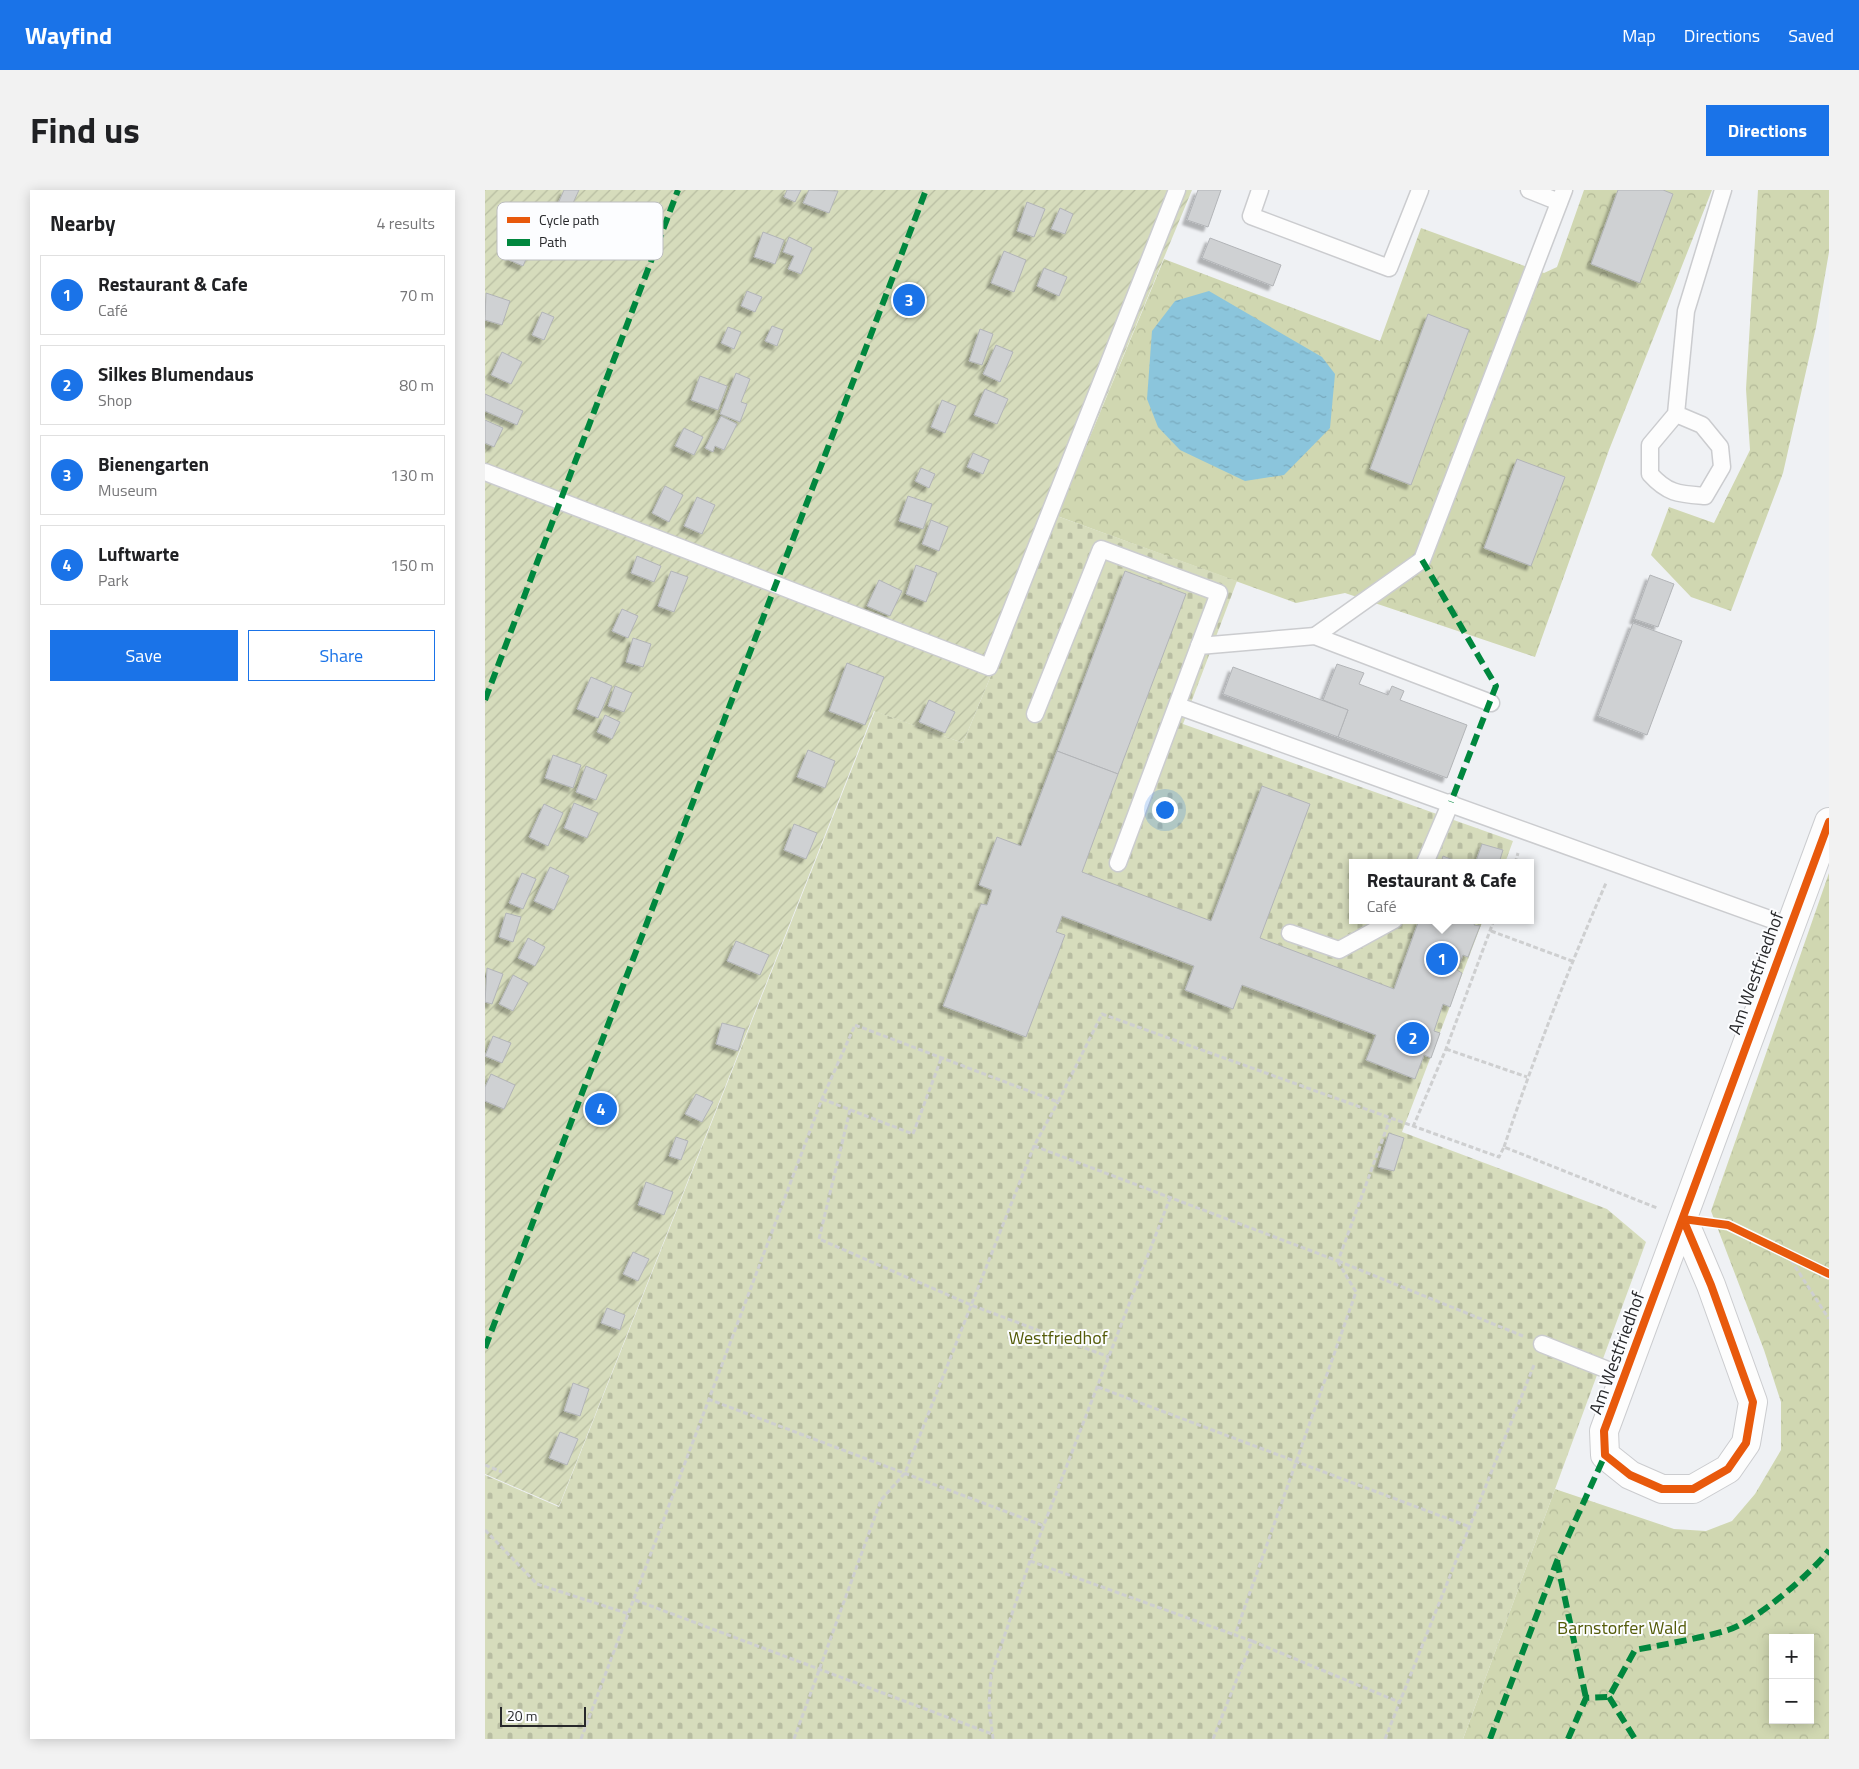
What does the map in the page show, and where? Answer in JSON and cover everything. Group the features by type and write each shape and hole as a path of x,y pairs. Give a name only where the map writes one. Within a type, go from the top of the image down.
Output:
{"street":[{"name":"Am Westfriedhof","path":"1683,1219 1711,1285 1753,1402 1746,1443 1728,1469 1693,1490 1661,1489 1630,1475 1605,1455 1604,1432 1623,1376 1683,1219 1789,926 1829,822"}],"lane":[{"path":"485,472 989,667 1177,190"},
{"path":"1260,190 1251,216 1389,268 1420,190"},
{"path":"1315,636 1422,560 1561,196 1529,190"},
{"path":"1676,414 1703,425 1720,447 1723,467 1705,496 1677,494 1662,487 1650,474 1650,445 1676,414 1687,311 1723,190"},
{"path":"1035,714 1101,550 1219,593 1118,863"},
{"path":"1199,646 1315,636 1491,703"},
{"name":"Am Westfriedhof","path":"1177,706 1451,802 1789,926"},
{"path":"1427,859 1451,802"},
{"path":"1291,932 1339,950 1387,924"},
{"path":"1542,1344 1623,1376"}],"path":[{"path":"794,1739 881,1500 905,1473 1034,1146 1102,1014 1499,1157 1527,1077 1572,961 1615,862"},
{"path":"1413,1127 1446,1049 1493,924"},
{"path":"1491,931 1572,961"},
{"path":"581,1739 635,1600 707,1398 822,1099 855,1025 1058,1102"},
{"path":"1446,1049 1527,1077"},
{"path":"822,1099 913,1134 941,1059"},
{"path":"850,1110 819,1239 971,1305 1109,1357"},
{"path":"1235,1635 1355,1292 1338,1261 1390,1119"},
{"path":"1034,1146 1338,1261 1542,1344 1385,1739"},
{"path":"1504,1147 1683,1219"},
{"path":"993,1739 989,1705 991,1675 1030,1561 1171,1198"},
{"path":"1787,1254 1804,1262"},
{"path":"1787,1254 1829,1319"},
{"path":"1098,1387 1470,1527"},
{"path":"707,1398 1044,1526"},
{"path":"485,1465 502,1472"},
{"path":"485,1530 537,1584 629,1614"},
{"path":"1030,1561 1252,1641 1399,1702"},
{"path":"635,1600 992,1734"},
{"path":"1213,1739 1252,1641"}],"green space":[{"path":"485,190 1192,190 963,743 874,711 559,1506 485,1474"},
{"path":"1584,190 1712,190 1609,450 1535,657 1345,593 1296,603 1057,516 1164,259 1380,341 1421,228 1544,273 1557,267"},
{"path":"1758,190 1829,190 1829,252 1816,327 1783,473 1731,611 1691,597 1651,555 1669,507 1714,523 1750,450 1746,389"},
{"name":"Westfriedhof","path":"1057,516 1237,581 1183,724 1513,841 1506,859 1349,859 1349,924 1481,924 1402,1132 1607,1209 1646,1242 1463,1739 485,1739 485,1475 559,1507 875,711 963,743"},
{"name":"Barnstorfer Wald","path":"1829,873 1829,1739 1463,1739 1555,1489 1674,1529 1706,1531 1732,1521 1755,1494 1781,1450 1781,1402 1764,1350 1711,1211"}],"water":[{"path":"1209,291 1322,357 1335,374 1330,428 1284,475 1245,481 1180,450 1158,427 1147,399 1152,331 1175,301"}],"building":[{"path":"564,190 579,190 574,202 559,202"},
{"path":"787,190 801,190 795,202 784,197"},
{"path":"809,190 838,191 829,213 803,203"},
{"path":"1198,190 1221,190 1208,227 1187,220"},
{"path":"1618,190 1663,190 1673,194 1640,283 1591,264"},
{"path":"1027,202 1045,209 1034,237 1017,231"},
{"path":"1060,208 1073,214 1065,234 1051,229"},
{"path":"763,232 784,240 775,264 754,257"},
{"path":"789,237 812,248 801,274 788,269 794,256 783,252"},
{"path":"1210,238 1281,265 1273,286 1202,258"},
{"path":"1004,251 1026,260 1014,292 991,283"},
{"path":"509,260 526,260 523,266"},
{"path":"1044,268 1067,277 1059,296 1037,286"},
{"path":"747,291 762,297 755,312 741,306"},
{"path":"486,293 510,301 502,325 485,320"},
{"path":"542,312 554,317 544,340 532,335"},
{"path":"1428,314 1469,330 1411,485 1370,469"},
{"path":"772,326 783,330 777,346 765,341"},
{"path":"728,327 741,332 734,349 721,343"},
{"path":"980,329 993,334 982,365 969,361"},
{"path":"996,345 1013,352 1000,382 983,374"},
{"path":"502,352 522,362 511,384 491,375"},
{"path":"736,373 750,379 741,402 747,404 740,422 720,414"},
{"path":"700,376 727,386 718,410 691,400"},
{"path":"985,389 1008,399 997,424 974,415"},
{"path":"485,394 523,411 517,425 485,411"},
{"path":"942,400 956,406 945,433 931,427"},
{"path":"721,416 737,424 724,450 715,446 713,452 705,448"},
{"path":"485,420 503,428 494,447 485,443"},
{"path":"684,428 703,437 694,455 675,446"},
{"path":"973,453 989,460 983,474 967,467"},
{"path":"1517,459 1565,477 1531,566 1484,548"},
{"path":"921,468 935,474 929,488 915,481"},
{"path":"665,486 683,495 669,522 652,513"},
{"path":"908,496 932,504 923,529 899,521"},
{"path":"697,497 715,505 702,534 684,526"},
{"path":"931,520 948,527 939,551 922,544"},
{"path":"637,556 661,566 654,582 631,573"},
{"path":"916,565 937,573 926,602 906,594"},
{"path":"671,571 688,577 674,612 658,606"},
{"path":"1125,571 1186,594 1118,774 1057,751"},
{"path":"1650,575 1674,584 1658,627 1634,619"},
{"path":"879,580 902,591 890,616 867,606"},
{"path":"622,609 638,616 628,638 612,631"},
{"path":"1633,623 1682,641 1647,735 1598,716"},
{"path":"633,638 651,644 643,667 626,662"},
{"path":"847,663 884,677 865,725 829,711"},
{"path":"1337,664 1364,673 1359,684 1388,695 1392,686 1404,691 1400,700 1467,725 1447,778 1338,737 1348,710 1323,700"},
{"path":"1233,667 1348,710 1338,737 1223,694"},
{"path":"591,677 612,686 598,718 577,709"},
{"path":"615,686 632,693 624,712 608,706"},
{"path":"929,700 955,712 945,733 919,722"},
{"path":"605,715 620,722 612,739 597,732"},
{"path":"808,750 835,761 825,788 797,777"},
{"path":"1057,751 1118,774 1082,872 1211,921 1262,786 1310,804 1260,938 1394,989 1418,924 1474,924 1480,926 1468,957 1463,955 1457,970 1462,973 1450,1007 1443,1004 1434,1031 1440,1033 1431,1058 1424,1055 1415,1079 1366,1060 1376,1035 1242,985 1233,1009 1185,990 1194,966 1062,916 1056,932 1065,935 1026,1037 943,1006 981,904 987,905 992,890 979,885 997,837 1021,846"},
{"path":"553,755 581,765 573,788 545,778"},
{"path":"586,766 607,775 596,800 576,792"},
{"path":"574,803 598,813 587,838 564,828"},
{"path":"544,804 563,813 548,846 529,837"},
{"path":"794,824 817,833 806,859 784,850"},
{"path":"1482,844 1503,850 1500,859 1477,859"},
{"path":"550,867 569,876 554,910 534,901"},
{"path":"522,873 536,879 523,909 509,903"},
{"path":"506,913 521,917 513,942 499,937"},
{"path":"528,938 545,947 535,966 518,958"},
{"path":"736,941 769,955 760,975 727,961"},
{"path":"487,968 503,974 492,1004 485,1002"},
{"path":"513,975 528,983 513,1011 499,1004"},
{"path":"722,1023 745,1029 738,1051 716,1044"},
{"path":"493,1036 511,1043 502,1063 485,1056"},
{"path":"491,1074 515,1085 504,1109 485,1101 485,1087"},
{"path":"696,1094 713,1102 702,1122 685,1114"},
{"path":"1389,1133 1404,1138 1394,1171 1378,1167"},
{"path":"676,1137 688,1141 681,1160 669,1156"},
{"path":"646,1182 673,1192 664,1215 638,1205"},
{"path":"633,1252 649,1259 638,1281 623,1274"},
{"path":"607,1308 625,1315 620,1330 601,1323"},
{"path":"573,1383 589,1389 580,1416 564,1411"},
{"path":"560,1432 578,1439 567,1465 549,1458"}],"marked path":[{"path":"663,230 678,190"},
{"path":"485,1348 926,190"},
{"path":"485,700 652,260"},
{"path":"1422,560 1496,686 1451,802"},
{"path":"1490,1739 1557,1561 1605,1455"},
{"path":"1568,1739 1586,1698 1609,1697 1635,1650 1705,1636 1740,1625 1783,1595 1810,1571 1829,1550"},
{"path":"1557,1561 1586,1698"},
{"path":"1609,1697 1635,1739"}],"cycle path":[{"path":"1683,1219 1711,1285 1753,1402 1746,1443 1728,1469 1693,1489 1662,1489 1630,1475 1605,1455 1604,1431 1829,822"},
{"path":"1683,1219 1728,1225 1829,1274"}],"place":[{"name":"Bienengarten","path":"909,300"},
{"name":"Restaurant & Cafe","path":"1442,959"},
{"name":"Silkes Blumendaus","path":"1413,1038"},
{"name":"Luftwarte","path":"601,1109"}]}
